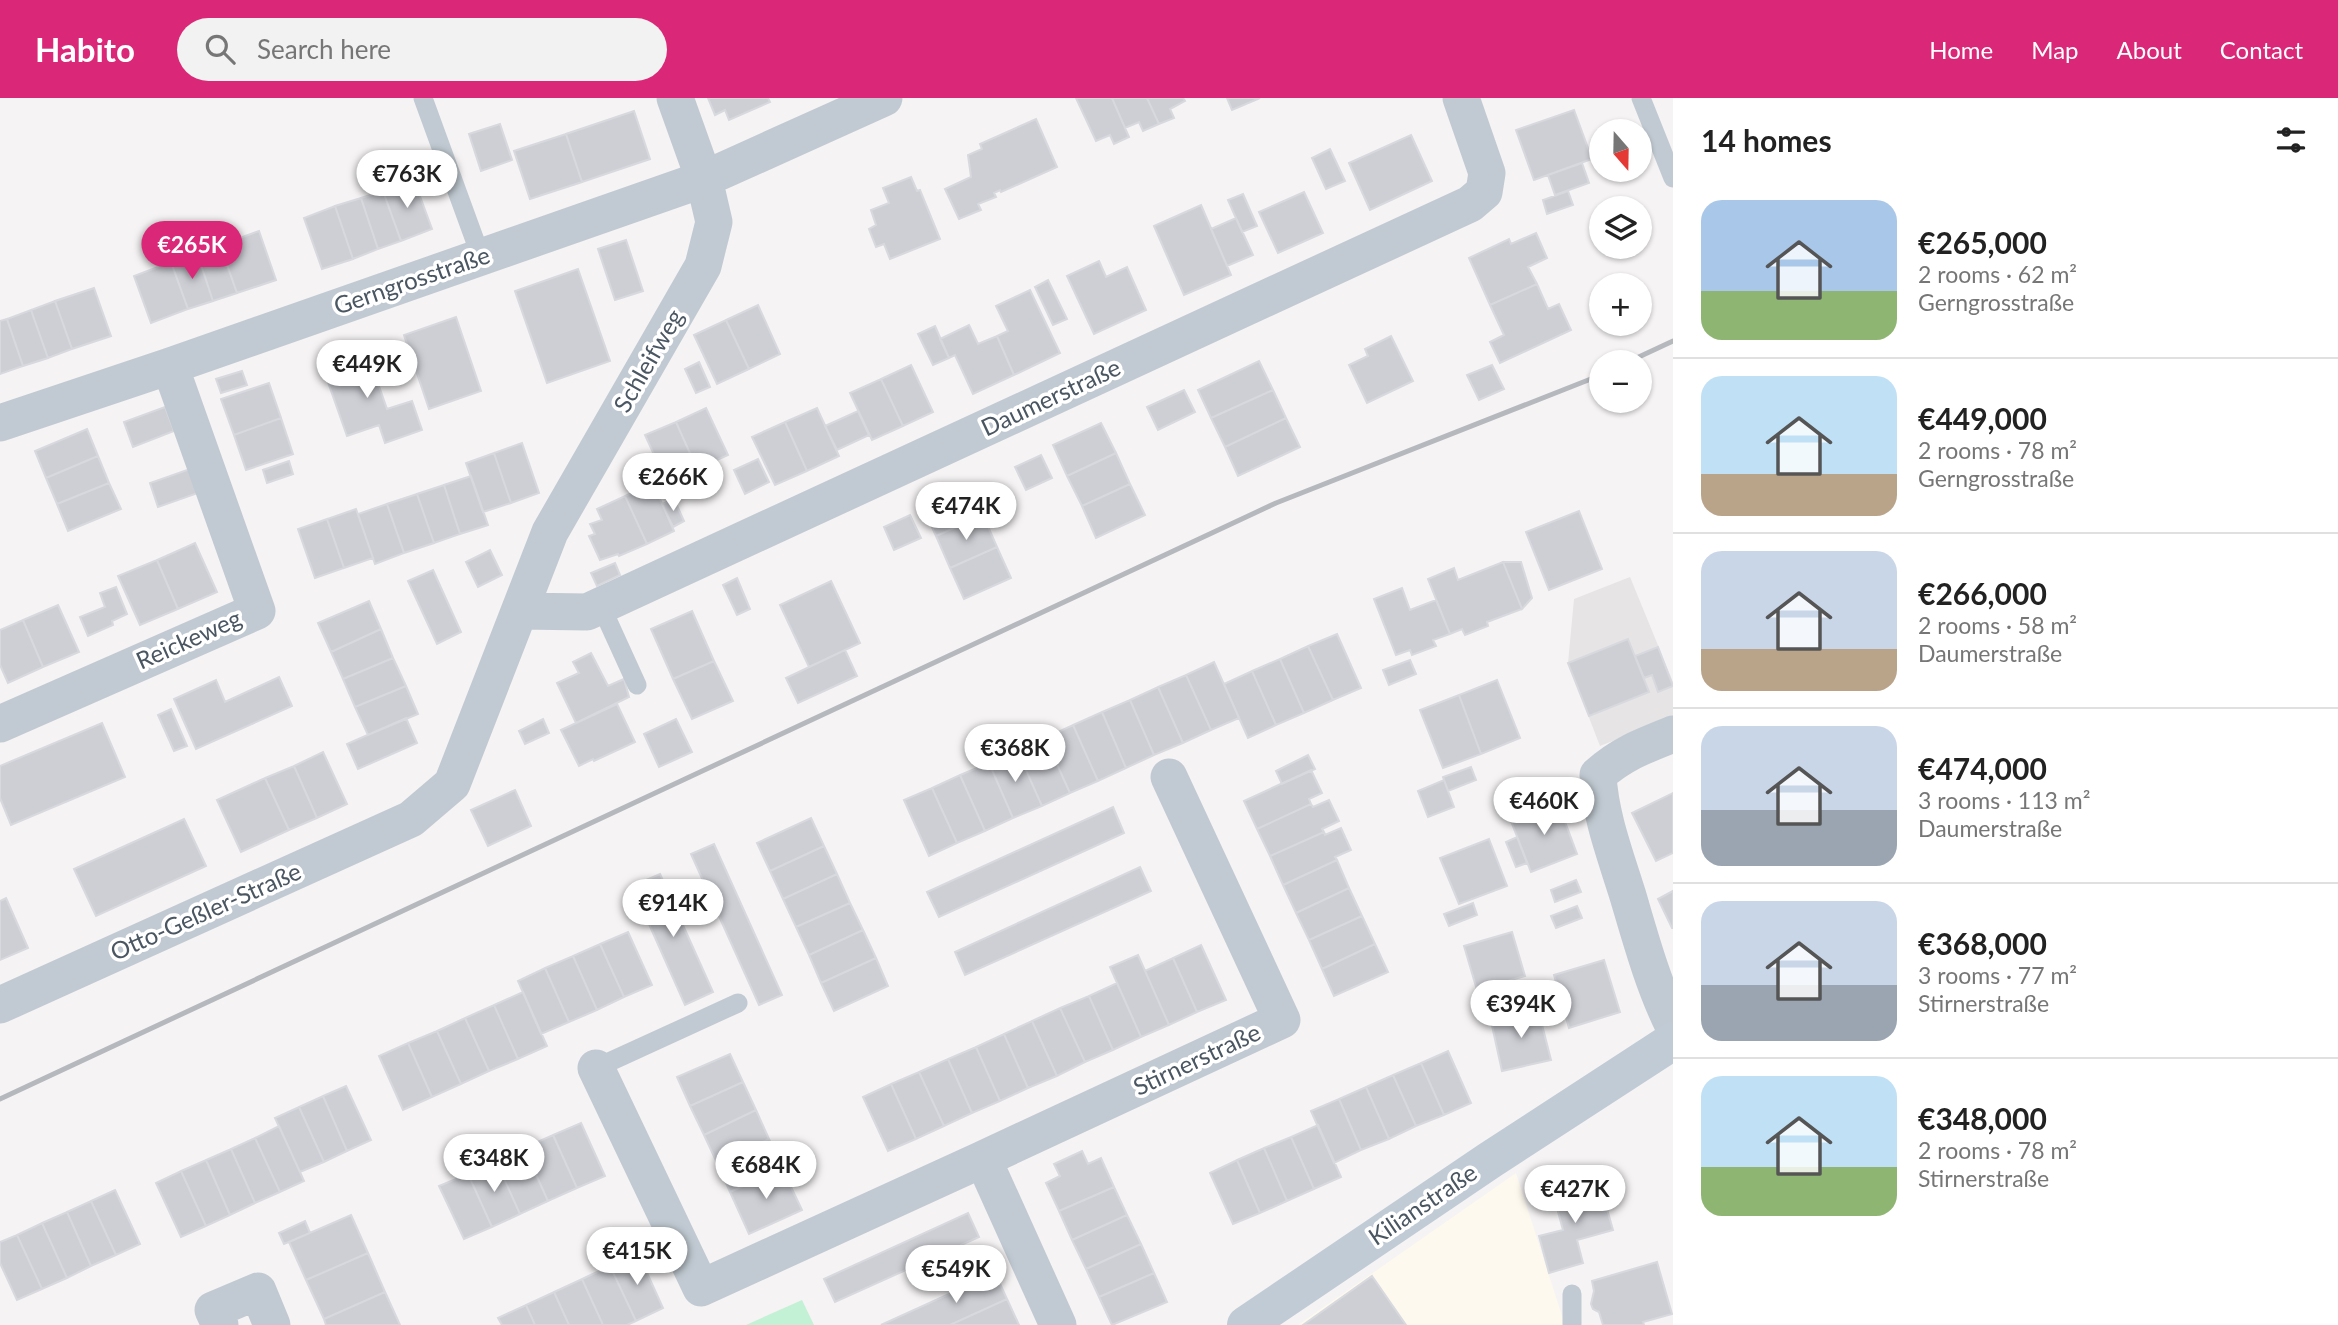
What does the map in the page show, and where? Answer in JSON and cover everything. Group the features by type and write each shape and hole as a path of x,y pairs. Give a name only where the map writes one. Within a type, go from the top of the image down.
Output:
{"main road":[{"name":"Kilianstraße","path":"1246,1325 1490,1160 1673,1041"}],"street":[{"name":"Schleifweg","path":"411,819 453,784 550,532 703,266 715,222 704,179 675,98"},
{"path":"704,179 884,98"},
{"name":"Daumerstraße","path":"520,611 587,612 1470,204 1484,192 1487,173 1461,98"},
{"name":"Gerngrosstraße","path":"0,423 704,179"},
{"name":"Reickeweg","path":"0,724 257,611 170,366"},
{"path":"1673,734 1633,749 1598,775 1599,796 1615,853 1652,974 1673,1025"},
{"name":"Stirnerstraße","path":"596,1068 701,1288 1282,1020 1170,777"},
{"name":"Otto-Geßler-Straße","path":"0,1005 411,819"},
{"path":"983,1160 1058,1325"},
{"path":"220,1325 213,1310 258,1291 272,1325"}],"lane":[{"path":"423,98 481,257"},
{"path":"1641,98 1673,178"},
{"path":"601,606 637,685"},
{"path":"596,1068 737,1003"},
{"path":"1572,1294 1572,1325"}],"shaded area":[{"path":"1630,577 1673,682 1673,717 1600,746 1568,663 1574,599"},
{"path":"1516,1173 1565,1325 1298,1325"}],"green space":[{"path":"802,1300 814,1325 746,1325"}],"building":[{"path":"708,98 768,98 770,102 729,120 725,110 715,115"},
{"path":"1076,98 1112,98 1129,137 1114,144 1110,135 1096,141"},
{"path":"1112,98 1147,98 1159,124 1143,131 1139,122 1125,128"},
{"path":"1147,98 1183,98 1185,101 1170,109 1174,118 1159,124"},
{"path":"1227,98 1260,98 1232,110"},
{"path":"1574,110 1589,151 1589,160 1534,180 1516,130"},
{"path":"634,111 650,159 582,182 566,134"},
{"path":"1036,119 1057,167 994,193 996,197 978,204 981,210 959,219 945,189 971,177 968,155 982,149 980,144"},
{"path":"500,124 512,160 481,171 469,134"},
{"path":"566,134 582,182 530,199 514,151"},
{"path":"1411,135 1432,181 1370,210 1349,163"},
{"path":"1330,149 1345,181 1326,189 1312,158"},
{"path":"1582,163 1589,183 1555,195 1548,175"},
{"path":"911,177 917,191 920,190 940,239 890,259 884,244 876,247 869,229 876,225 871,210 889,203 883,188"},
{"path":"414,180 432,229 401,241 383,191"},
{"path":"383,191 401,241 378,249 361,198"},
{"path":"1568,191 1573,205 1547,214 1543,200"},
{"path":"1304,192 1323,233 1278,253 1259,212"},
{"path":"1243,194 1257,226 1242,232 1228,200"},
{"path":"361,198 378,249 353,259 335,206"},
{"path":"1201,205 1231,275 1184,295 1154,226"},
{"path":"335,206 353,259 322,269 304,218"},
{"path":"1236,218 1253,255 1227,266 1211,229"},
{"path":"259,231 276,280 237,293 220,245"},
{"path":"1536,233 1547,258 1528,267 1537,284 1490,305 1469,258 1509,239 1511,244"},
{"path":"626,240 643,291 615,300 598,249"},
{"path":"220,245 237,293 213,301 197,253"},
{"path":"197,253 213,301 188,309 171,262"},
{"path":"1099,261 1106,277 1127,267 1146,310 1094,334 1067,276"},
{"path":"171,262 188,309 151,323 134,276"},
{"path":"578,269 610,361 547,383 515,291"},
{"path":"1048,280 1067,319 1053,325 1035,287"},
{"path":"1537,284 1548,309 1559,304 1571,330 1500,363 1490,342 1504,335 1490,305"},
{"path":"94,288 111,336 72,349 55,301"},
{"path":"1030,290 1060,353 1014,375 997,336 1008,331 996,306"},
{"path":"55,301 72,349 48,358 31,310"},
{"path":"758,305 780,354 749,369 726,320"},
{"path":"31,310 48,358 23,366 7,319"},
{"path":"456,317 481,391 429,409 404,335"},
{"path":"7,319 23,366 0,374 0,321"},
{"path":"726,320 749,369 717,384 694,335"},
{"path":"969,325 978,344 997,336 1014,375 973,394 955,355 949,358 940,339"},
{"path":"935,326 949,358 933,365 918,334"},
{"path":"1391,336 1413,381 1367,403 1349,365 1368,356 1365,349"},
{"path":"366,349 387,409 412,401 422,430 385,443 379,425 347,436 322,365"},
{"path":"1259,361 1273,390 1211,418 1198,390"},
{"path":"699,362 710,387 696,393 685,369"},
{"path":"911,365 933,412 903,426 881,379"},
{"path":"1492,365 1504,389 1479,400 1467,375"},
{"path":"242,371 247,385 221,393 216,379"},
{"path":"881,379 903,426 872,440 850,393"},
{"path":"269,383 281,418 234,435 221,399"},
{"path":"1184,390 1195,412 1158,430 1147,407"},
{"path":"1273,390 1286,418 1225,447 1211,418"},
{"path":"165,407 174,431 133,447 124,422"},
{"path":"706,408 728,455 697,469 676,422"},
{"path":"817,408 839,456 807,471 785,422"},
{"path":"858,411 869,435 837,450 825,426"},
{"path":"281,418 293,454 246,470 234,435"},
{"path":"1286,418 1300,447 1238,476 1225,447"},
{"path":"676,422 697,469 667,483 645,435"},
{"path":"785,422 807,471 775,485 752,437"},
{"path":"1101,423 1116,453 1067,476 1053,445"},
{"path":"87,429 98,456 46,478 35,451"},
{"path":"522,443 539,493 511,503 494,453"},
{"path":"494,453 511,503 483,512 466,463"},
{"path":"1116,453 1130,484 1082,506 1067,476"},
{"path":"1041,455 1052,478 1026,490 1015,467"},
{"path":"98,456 109,483 57,504 46,478"},
{"path":"758,459 769,482 745,494 734,470"},
{"path":"289,461 293,474 267,483 263,470"},
{"path":"190,469 198,493 158,507 150,483"},
{"path":"471,476 488,525 460,534 444,485"},
{"path":"109,483 121,509 68,531 57,504"},
{"path":"653,483 674,531 647,544 625,496"},
{"path":"969,484 983,515 936,536 922,506"},
{"path":"1130,484 1145,515 1096,538 1082,506"},
{"path":"444,485 460,534 434,543 417,494"},
{"path":"417,494 434,543 404,553 387,504"},
{"path":"625,496 647,544 619,556 618,554 600,560 589,536 595,534 590,524 602,520 597,509"},
{"path":"674,499 684,521 673,527 662,504"},
{"path":"387,504 404,553 375,564 358,514"},
{"path":"356,509 373,558 344,568 327,519"},
{"path":"1579,511 1602,569 1549,590 1526,532"},
{"path":"910,515 921,538 894,550 884,527"},
{"path":"983,515 997,547 950,568 936,536"},
{"path":"327,519 344,568 315,578 298,529"},
{"path":"195,543 217,592 178,609 157,560"},
{"path":"997,547 1011,578 964,599 950,568"},
{"path":"490,550 502,575 478,587 466,562"},
{"path":"157,560 178,609 140,625 118,576"},
{"path":"1503,562 1522,609 1487,622 1488,626 1465,635 1462,629 1450,634 1428,579 1454,568 1458,580"},
{"path":"1503,562 1521,562 1532,598 1522,609"},
{"path":"615,563 620,575 597,586 591,573"},
{"path":"433,570 461,632 437,644 408,581"},
{"path":"737,578 750,609 737,615 723,585"},
{"path":"831,581 860,643 809,667 780,605"},
{"path":"116,587 127,614 112,621 113,625 88,636 80,617 105,607 100,593"},
{"path":"1402,588 1410,610 1436,600 1450,634 1433,640 1436,646 1412,655 1410,650 1396,655 1374,599"},
{"path":"369,601 381,629 331,652 318,623"},
{"path":"58,605 79,652 43,667 23,620"},
{"path":"692,611 714,661 673,679 651,629"},
{"path":"23,620 43,667 8,683 0,665 0,630"},
{"path":"381,629 393,658 343,679 331,652"},
{"path":"1337,634 1361,688 1333,700 1308,646"},
{"path":"1628,639 1649,692 1589,716 1568,663"},
{"path":"1308,646 1333,700 1304,713 1280,659"},
{"path":"1658,647 1673,686 1658,692 1652,675 1644,678 1635,656"},
{"path":"845,650 857,676 798,703 786,678"},
{"path":"591,653 608,686 624,679 629,697 576,723 557,683 579,673 573,662"},
{"path":"393,658 406,686 355,707 343,679"},
{"path":"1280,659 1304,713 1276,725 1252,671"},
{"path":"1410,660 1416,674 1389,685 1383,670"},
{"path":"714,661 733,701 692,719 673,679"},
{"path":"1214,662 1239,718 1211,730 1186,675"},
{"path":"1252,671 1276,725 1248,738 1224,684"},
{"path":"1186,675 1211,730 1183,743 1158,687"},
{"path":"279,677 292,706 196,749 174,699 216,680 225,702"},
{"path":"1497,680 1520,738 1481,754 1459,695"},
{"path":"406,686 418,714 368,735 355,707"},
{"path":"1158,687 1183,743 1154,755 1130,700"},
{"path":"1459,695 1481,754 1443,768 1420,710"},
{"path":"1130,700 1154,755 1126,768 1102,712"},
{"path":"617,704 635,742 579,766 561,730"},
{"path":"171,709 187,746 174,751 158,715"},
{"path":"1102,712 1126,768 1098,781 1073,725"},
{"path":"406,718 417,743 358,769 347,744"},
{"path":"543,719 549,733 525,744 519,731"},
{"path":"676,719 692,752 659,767 644,734"},
{"path":"102,723 125,777 11,825 0,798 0,766"},
{"path":"1073,725 1098,781 1070,793 1045,738"},
{"path":"1045,738 1070,793 1042,806 1017,750"},
{"path":"1017,750 1042,806 1013,818 989,763"},
{"path":"323,752 347,804 317,818 294,766"},
{"path":"1308,755 1315,769 1282,784 1276,771"},
{"path":"989,763 1013,818 985,831 960,775"},
{"path":"294,766 317,818 289,830 265,778"},
{"path":"1471,767 1476,780 1448,791 1443,777"},
{"path":"1311,770 1322,793 1309,799 1311,804 1257,829 1244,801"},
{"path":"960,775 985,831 957,843 932,788"},
{"path":"265,778 289,830 241,852 217,800"},
{"path":"1444,780 1454,807 1428,817 1418,791"},
{"path":"932,788 957,843 929,856 904,800"},
{"path":"515,790 531,826 488,846 471,810"},
{"path":"1673,793 1673,853 1656,861 1632,813"},
{"path":"1329,800 1339,821 1322,829 1324,832 1270,856 1257,829 1311,804 1313,807"},
{"path":"1558,803 1577,854 1531,872 1511,821"},
{"path":"1113,807 1124,833 939,917 927,892"},
{"path":"811,818 824,846 770,871 757,843"},
{"path":"184,819 206,866 96,916 74,869"},
{"path":"1341,828 1351,850 1335,857 1337,860 1283,885 1270,856 1324,832 1325,835"},
{"path":"1517,837 1527,863 1516,867 1506,842"},
{"path":"1489,839 1507,886 1459,904 1440,858"},
{"path":"714,844 782,995 759,1005 691,854"},
{"path":"824,846 837,874 783,899 770,871"},
{"path":"1337,860 1349,888 1296,913 1283,885"},
{"path":"1140,867 1151,891 965,975 955,952"},
{"path":"660,874 713,992 685,1005 632,886"},
{"path":"837,874 850,903 796,927 783,899"},
{"path":"1576,880 1581,892 1555,902 1551,890"},
{"path":"1349,888 1362,916 1309,940 1296,913"},
{"path":"1673,891 1673,928 1672,928 1658,899"},
{"path":"6,898 28,948 0,960 0,901"},
{"path":"850,903 863,930 809,955 796,927"},
{"path":"1473,903 1477,915 1449,926 1444,914"},
{"path":"1577,906 1582,918 1556,928 1551,916"},
{"path":"1362,916 1375,944 1322,969 1309,940"},
{"path":"863,930 876,958 821,983 809,955"},
{"path":"628,932 652,985 624,997 600,944"},
{"path":"1512,932 1525,976 1477,990 1464,946"},
{"path":"600,944 624,997 597,1010 573,956"},
{"path":"1375,944 1388,972 1334,996 1322,969"},
{"path":"1201,945 1226,1000 1197,1012 1173,958"},
{"path":"1138,955 1169,1025 1141,1037 1110,967"},
{"path":"573,956 597,1010 569,1022 545,968"},
{"path":"876,958 888,986 834,1011 821,983"},
{"path":"1173,958 1197,1012 1169,1025 1145,971"},
{"path":"1604,960 1620,1012 1569,1028 1554,975"},
{"path":"545,968 569,1022 541,1034 518,981"},
{"path":"1117,983 1141,1037 1113,1050 1089,996"},
{"path":"523,992 547,1046 518,1059 494,1005"},
{"path":"1089,996 1113,1050 1085,1062 1060,1008"},
{"path":"494,1005 518,1059 489,1071 465,1018"},
{"path":"1060,1008 1085,1062 1057,1076 1032,1021"},
{"path":"1538,1009 1551,1060 1502,1071 1491,1021"},
{"path":"465,1018 489,1071 461,1084 437,1031"},
{"path":"1032,1021 1057,1076 1028,1088 1004,1034"},
{"path":"437,1031 461,1084 432,1097 408,1043"},
{"path":"1004,1034 1028,1088 1000,1101 976,1047"},
{"path":"408,1043 432,1097 403,1110 379,1056"},
{"path":"976,1047 1000,1101 972,1113 948,1059"},
{"path":"1448,1051 1471,1103 1444,1115 1421,1063"},
{"path":"730,1054 743,1082 690,1106 677,1077"},
{"path":"948,1059 972,1113 944,1126 919,1072"},
{"path":"1421,1063 1444,1115 1416,1126 1393,1075"},
{"path":"919,1072 944,1126 916,1139 891,1084"},
{"path":"1393,1075 1416,1126 1389,1139 1366,1087"},
{"path":"743,1082 756,1110 704,1135 690,1106"},
{"path":"891,1084 916,1139 888,1151 863,1097"},
{"path":"346,1086 371,1140 347,1151 323,1096"},
{"path":"1366,1087 1389,1139 1361,1150 1339,1099"},
{"path":"323,1096 347,1151 324,1162 299,1107"},
{"path":"1339,1099 1361,1150 1334,1163 1311,1111"},
{"path":"299,1107 324,1162 300,1172 275,1118"},
{"path":"756,1110 769,1139 717,1163 704,1135"},
{"path":"581,1123 605,1176 577,1188 553,1135"},
{"path":"1318,1125 1341,1177 1314,1189 1291,1137"},
{"path":"279,1126 304,1181 280,1192 255,1138"},
{"path":"553,1135 577,1188 548,1201 524,1148"},
{"path":"1291,1137 1314,1189 1287,1201 1264,1148"},
{"path":"255,1138 280,1192 255,1203 231,1149"},
{"path":"769,1139 782,1168 730,1192 717,1163"},
{"path":"524,1148 548,1201 520,1214 496,1161"},
{"path":"1264,1148 1287,1201 1260,1213 1237,1160"},
{"path":"231,1149 255,1203 230,1215 206,1160"},
{"path":"1082,1151 1088,1164 1101,1158 1114,1187 1059,1211 1046,1183 1060,1176 1054,1164"},
{"path":"206,1160 230,1215 206,1226 181,1171"},
{"path":"1237,1160 1260,1213 1233,1224 1210,1173"},
{"path":"496,1161 520,1214 492,1227 468,1174"},
{"path":"782,1168 802,1210 749,1234 730,1192"},
{"path":"181,1171 206,1226 181,1237 156,1183"},
{"path":"468,1174 492,1227 464,1239 439,1186"},
{"path":"1599,1181 1613,1230 1577,1240 1583,1263 1549,1273 1539,1236 1563,1230 1553,1193"},
{"path":"1114,1187 1127,1215 1072,1240 1059,1211"},
{"path":"115,1190 140,1244 116,1255 91,1201"},
{"path":"91,1201 116,1255 91,1266 67,1212"},
{"path":"67,1212 91,1266 67,1278 42,1223"},
{"path":"968,1213 979,1237 835,1302 824,1279"},
{"path":"351,1215 368,1253 306,1280 289,1242"},
{"path":"1127,1215 1141,1244 1086,1269 1072,1240"},
{"path":"305,1221 310,1233 284,1244 279,1233"},
{"path":"42,1223 67,1278 42,1289 17,1235"},
{"path":"17,1235 42,1289 17,1300 0,1263 0,1242"},
{"path":"1141,1244 1154,1273 1099,1297 1086,1269"},
{"path":"368,1253 385,1292 324,1319 306,1280"},
{"path":"638,1253 663,1308 636,1321 610,1266"},
{"path":"1657,1262 1672,1314 1643,1322 1644,1325 1603,1325 1599,1312 1593,1309 1591,1304 1594,1291 1592,1281"},
{"path":"610,1266 636,1321 627,1325 603,1325 582,1279"},
{"path":"995,1273 1007,1299 950,1325 881,1325"},
{"path":"1154,1273 1167,1302 1112,1325 1099,1297"},
{"path":"1372,1276 1406,1325 1303,1325"},
{"path":"582,1279 603,1325 569,1325 554,1292"},
{"path":"385,1292 400,1325 326,1325 324,1319"},
{"path":"554,1292 569,1325 535,1325 526,1305"},
{"path":"1007,1299 1019,1325 950,1325"},
{"path":"526,1305 535,1325 502,1325 498,1318"}],"railway":[{"path":"1652,351 1673,341"},
{"path":"0,1099 1276,503 1589,380"}]}
